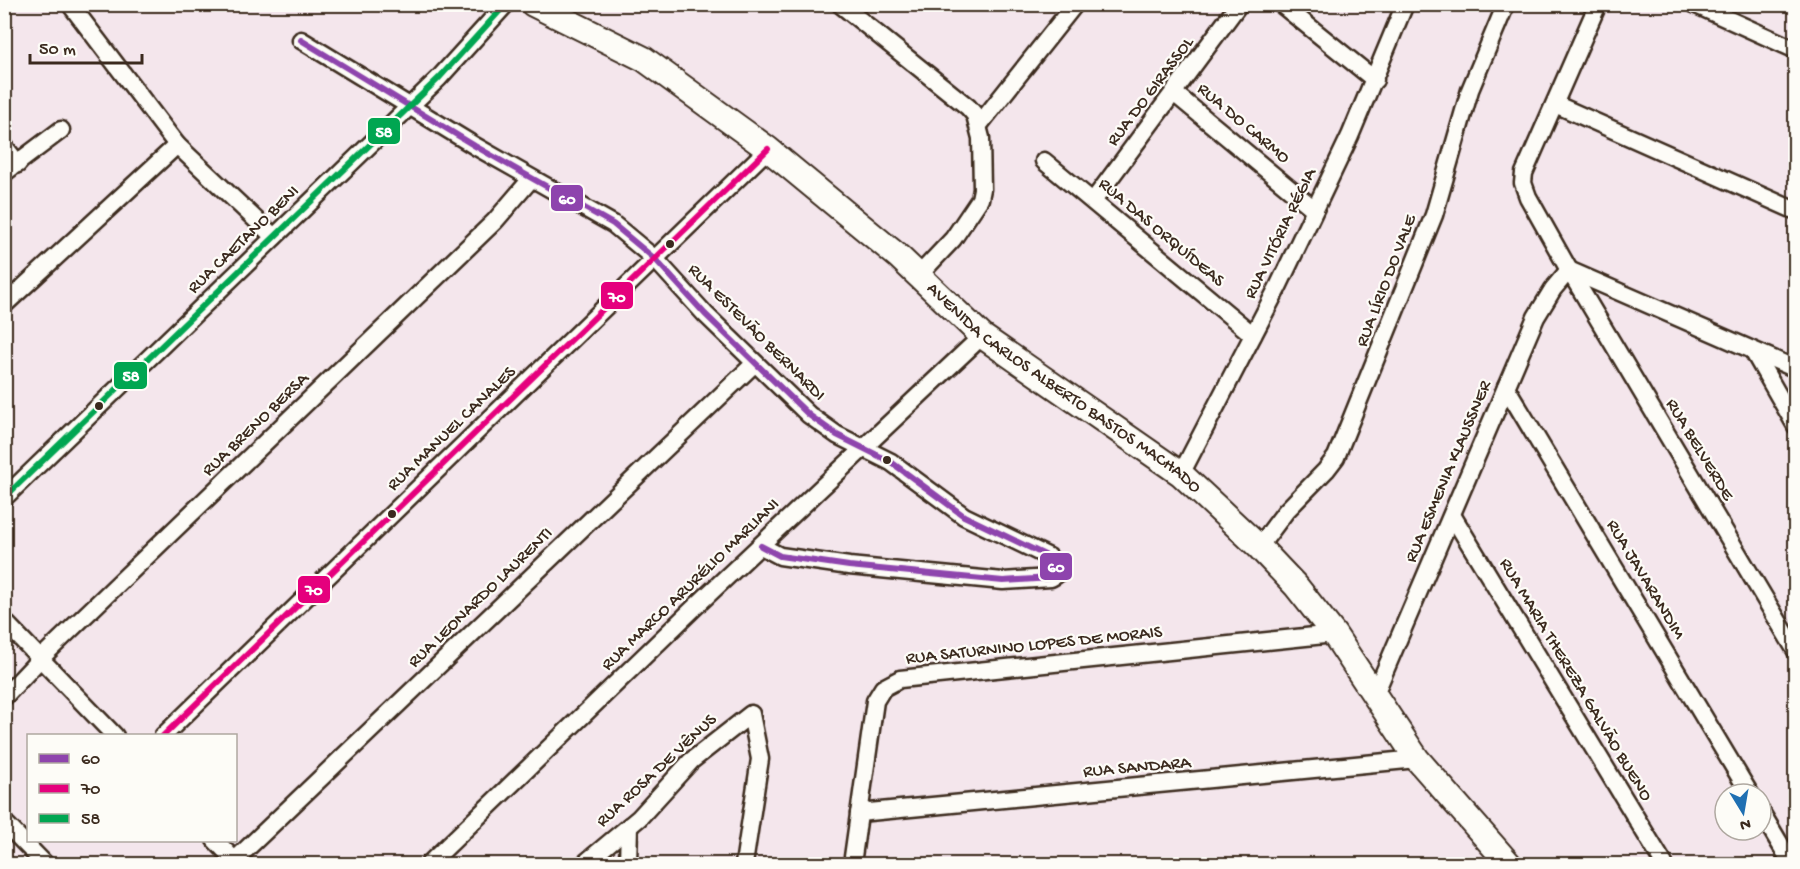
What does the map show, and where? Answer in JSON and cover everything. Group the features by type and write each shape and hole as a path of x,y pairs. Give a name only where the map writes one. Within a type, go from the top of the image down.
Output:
{"street":[{"path":"70,4 177,145 274,237"},
{"name":"RUA CAETANO BENI","path":"4,498 439,78 506,4"},
{"name":"AVENIDA CARLOS ALBERTO BASTOS MACHADO","path":"533,4 644,59 768,149 919,275 982,336 1181,474 1259,547 1296,586 1334,634 1417,759 1509,864"},
{"path":"840,4 968,107 979,125 983,171 980,199 953,239 919,275"},
{"path":"979,125 1075,4"},
{"name":"RUA DO GIRASSOL","path":"1093,201 1239,4"},
{"path":"1281,4 1375,80"},
{"name":"RUA VITÓRIA RÉGIA","path":"1181,474 1253,335 1314,209 1375,80 1405,4"},
{"name":"RUA LÍRIO DO VALE","path":"1259,547 1286,511 1336,457 1434,215 1470,90 1506,4"},
{"name":"RUA BELVERDE","path":"1598,4 1524,173 1523,183 1528,197 1569,270 1796,651"},
{"path":"1694,4 1796,50"},
{"name":"RUA ESTEVÃO BERNARDI","path":"301,40 531,179 613,224 655,259 755,363 809,415 837,435 891,462 964,516 1049,557 1056,563 1056,574 1051,578 1020,582 980,579 780,556 761,546"},
{"name":"RUA DO CARMO","path":"1174,93 1314,209"},
{"path":"1555,104 1796,211"},
{"path":"4,146 11,169 62,130"},
{"path":"4,305 177,145"},
{"name":"RUA MANUEL CANALES","path":"164,734 768,149"},
{"name":"RUA DAS ORQUÍDEAS","path":"1044,161 1253,335"},
{"name":"RUA BRENO BERSA","path":"4,697 40,659 495,221 531,179"},
{"path":"1569,270 1796,369"},
{"name":"RUA ESMENIA KLAUSSNER","path":"1375,694 1536,317 1553,289 1569,270"},
{"name":"RUA MARCO ARURÉLIO MARLIANI","path":"429,864 862,448 904,412 982,336"},
{"path":"1753,351 1796,426"},
{"name":"RUA LEONARDO LAURENTI","path":"236,862 755,363"},
{"name":"RUA JAVARANDIM","path":"1506,387 1743,782"},
{"name":"RUA MARIA THEREZA GALVÃO BUENO","path":"1452,515 1664,864"},
{"path":"4,621 114,734"},
{"name":"RUA SATURNINO LOPES DE MORAIS","path":"852,864 875,701 883,688 900,679 1334,634"},
{"name":"RUA ROSA DE VÊNUS","path":"584,864 629,826 691,761 751,714 760,759 744,864"},
{"name":"RUA SANDARA","path":"859,813 1417,759"},
{"path":"4,822 45,864"},
{"path":"628,864 629,826"},
{"path":"1773,832 1792,864"},
{"path":"217,842 236,862"}],"transit line":[{"name":"58","path":"4,498 439,78 506,4"},
{"name":"60","path":"301,40 475,146 613,224 655,259 705,314 809,415 837,435 891,462 964,516 1049,557 1058,569 1056,575 1051,578 1003,581 849,566 780,556 761,546"},
{"name":"70","path":"165,734 768,149"}]}
